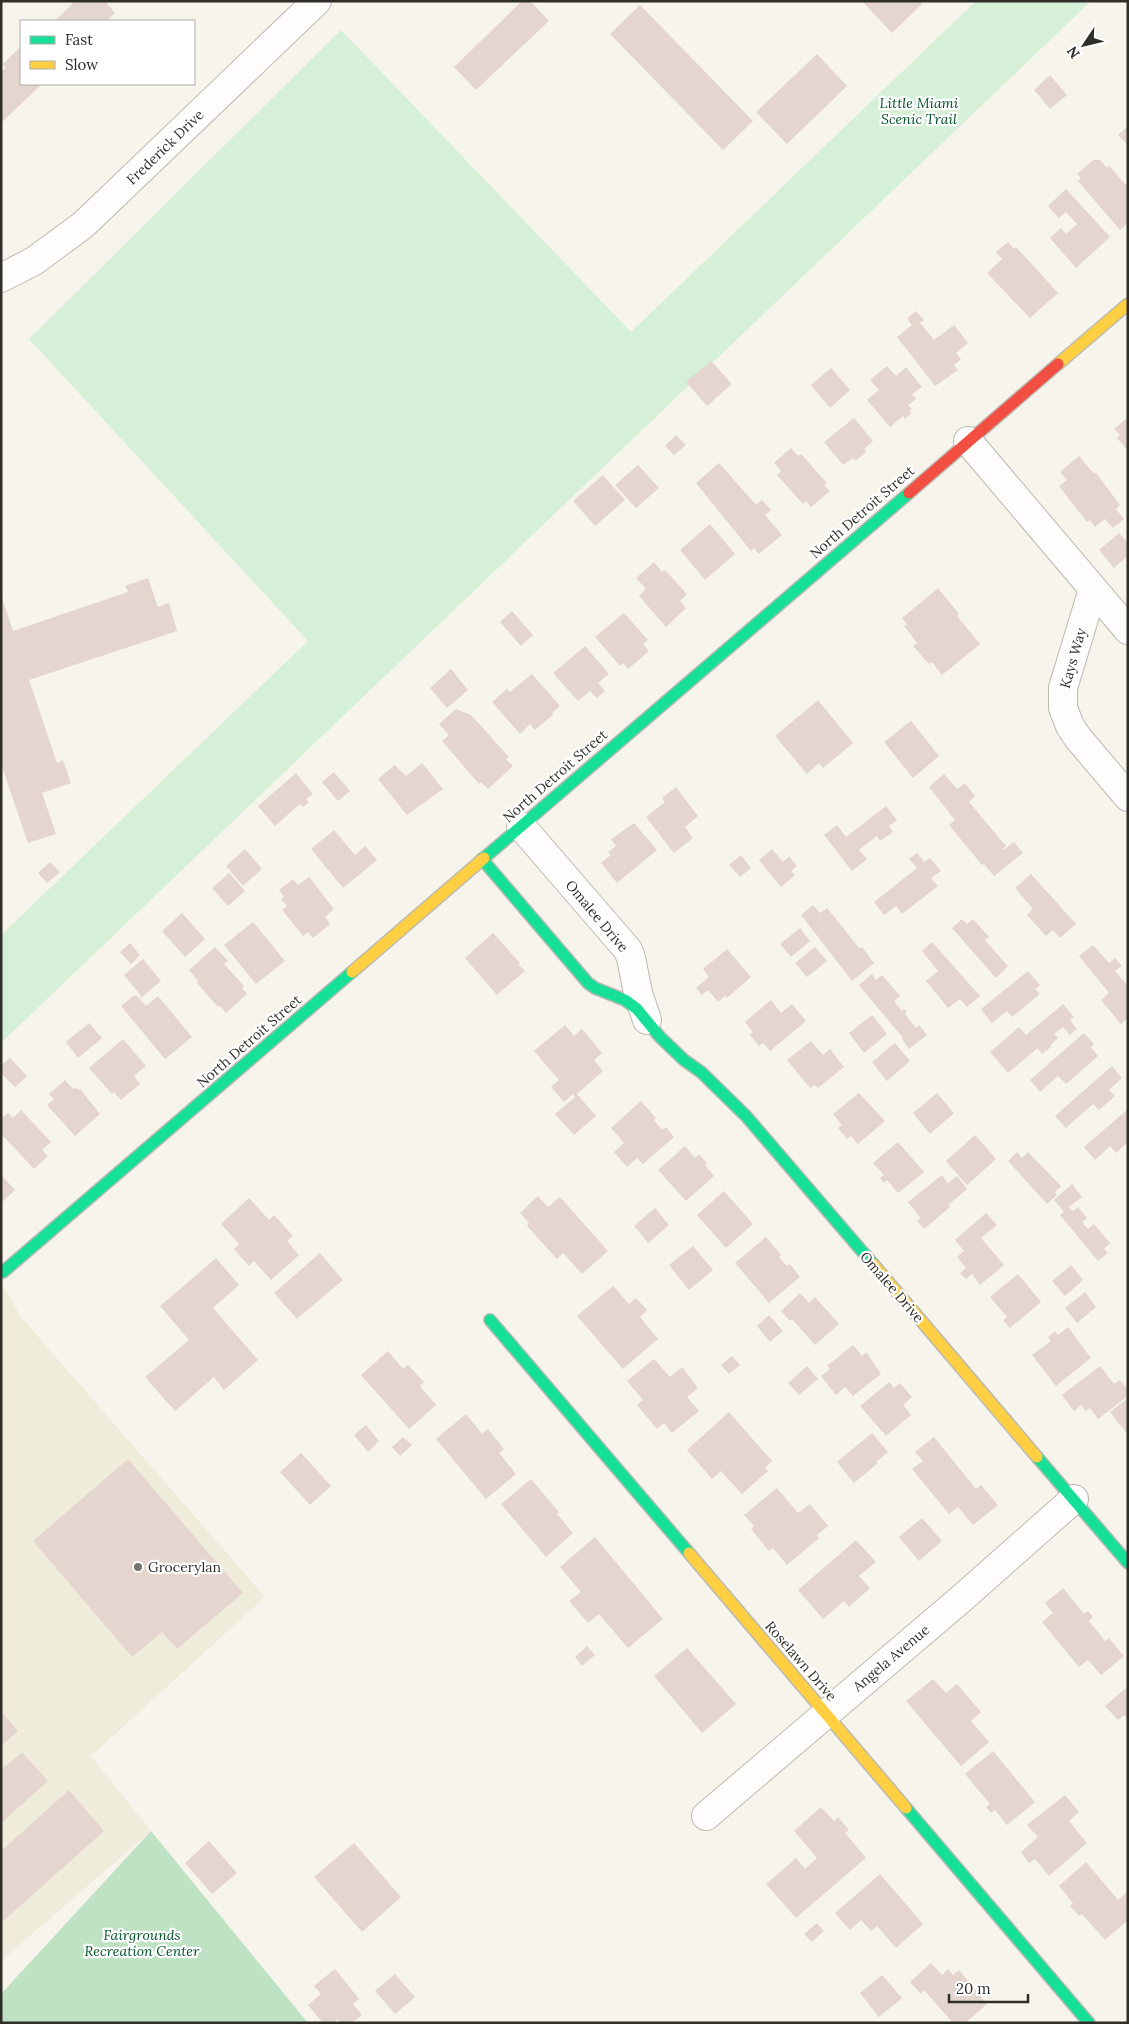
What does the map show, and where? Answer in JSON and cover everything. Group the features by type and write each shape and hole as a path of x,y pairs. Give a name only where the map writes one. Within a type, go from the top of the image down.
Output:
{"main road":[{"name":"North Detroit Street","path":"3,1272 1128,304"},
{"name":"Omalee Drive","path":"482,859 588,983 625,1000 647,1020 666,1043 684,1060 701,1072 746,1116 1128,1562"},
{"name":"Roselawn Drive","path":"490,1320 1089,2023"}],"street":[{"name":"Frederick Drive","path":"1,278 34,261 84,225 317,1"},
{"path":"968,441 1128,630"},
{"name":"Kays Way","path":"1093,589 1063,688 1063,708 1070,726 1078,738 1128,797"},
{"name":"Omalee Drive","path":"521,826 628,950 632,958 638,993 647,1020"},
{"name":"Angela Avenue","path":"706,1816 961,1599 1074,1499"}],"shaded area":[{"path":"1,1282 21,1317 265,1597 91,1756 151,1831 1,1961"}],"green space":[{"name":"Little Miami Scenic Trail","path":"976,1 1091,1 1,1043 1,935 308,641 29,339 341,30 631,332"},
{"name":"Fairgrounds Recreation Center","path":"151,1831 308,2023 1,2023 1,1994"}],"building":[{"path":"75,1 105,1 115,13 107,20 56,20"},
{"path":"522,1 530,1 549,21 476,90 454,67"},
{"path":"862,1 920,1 922,4 892,33"},
{"path":"640,5 753,121 723,150 610,34"},
{"path":"20,47 20,85 41,85 1,123 1,72 6,68 3,64"},
{"path":"817,54 847,86 787,144 756,112"},
{"path":"1050,75 1067,95 1050,109 1034,90"},
{"path":"1128,126 1128,145 1118,135"},
{"path":"1093,160 1100,160 1107,168 1109,166 1128,187 1128,223 1120,230 1078,181 1081,178 1077,174"},
{"path":"1066,189 1110,237 1076,268 1050,238 1061,228 1066,234 1077,224 1066,212 1059,218 1048,206"},
{"path":"1008,242 1014,249 1016,247 1058,293 1030,318 987,273 1002,259 996,252"},
{"path":"916,311 924,320 920,323 934,340 954,325 968,343 956,353 961,359 954,365 958,370 935,386 897,337 912,325 907,318"},
{"path":"711,361 732,384 707,406 686,382"},
{"path":"887,366 896,376 906,367 922,387 912,394 916,399 908,405 912,409 909,411 912,413 905,419 903,416 890,427 867,400 879,390 870,380"},
{"path":"831,368 850,390 830,408 811,385"},
{"path":"1128,417 1128,451 1117,438 1120,435 1114,429"},
{"path":"854,418 873,441 864,449 866,452 855,461 853,458 843,465 824,442"},
{"path":"676,435 686,445 674,455 665,446"},
{"path":"791,448 798,456 801,454 827,483 824,485 830,491 811,507 806,501 803,504 777,475 781,471 774,463"},
{"path":"1079,456 1094,474 1096,473 1120,505 1116,509 1124,519 1113,528 1105,519 1095,527 1090,520 1087,522 1059,486 1067,480 1060,472"},
{"path":"719,463 756,505 762,500 771,510 765,515 782,535 759,554 754,548 751,551 696,483"},
{"path":"638,465 659,488 636,508 615,485"},
{"path":"603,475 625,500 595,526 573,501"},
{"path":"710,524 735,554 705,580 680,550"},
{"path":"1119,533 1128,543 1128,556 1114,568 1099,550"},
{"path":"654,562 662,572 665,570 687,594 680,601 686,608 666,627 639,596 646,589 636,578"},
{"path":"148,578 158,607 169,603 177,631 29,680 57,763 63,760 71,783 42,793 56,834 28,843 1,764 1,595 13,631 128,592 125,586"},
{"path":"938,588 959,614 957,616 980,644 942,675 932,662 929,664 913,646 917,643 904,626 907,624 902,618"},
{"path":"512,611 533,635 521,646 500,622"},
{"path":"624,613 648,640 643,644 649,651 628,669 623,663 620,666 595,637"},
{"path":"585,646 609,674 598,683 605,691 597,698 590,691 578,701 553,673"},
{"path":"451,669 468,690 447,708 430,688"},
{"path":"532,674 560,706 552,713 553,715 535,730 530,724 520,734 492,702 507,689 510,692"},
{"path":"818,700 853,743 823,768 819,763 807,774 775,736"},
{"path":"456,709 471,715 509,757 506,759 513,766 488,789 481,782 479,784 442,741 449,735 439,724"},
{"path":"911,721 939,756 913,778 884,742"},
{"path":"422,763 443,789 407,815 378,779 395,765 406,776"},
{"path":"334,772 350,791 338,801 322,782"},
{"path":"296,773 313,794 306,799 309,802 303,807 300,804 275,826 258,806"},
{"path":"944,774 957,789 965,783 975,796 969,802 1006,846 1004,850 1014,842 1023,853 994,876 984,864 982,865 949,825 955,820 929,787"},
{"path":"676,787 698,816 685,827 693,838 674,853 646,817 665,802 662,798"},
{"path":"886,806 897,820 889,826 893,832 880,841 877,836 859,850 867,859 852,871 824,835 837,825 846,837"},
{"path":"634,823 657,850 617,883 601,863 611,855 608,852 616,846 611,839"},
{"path":"334,830 355,855 365,846 377,860 343,888 311,849"},
{"path":"245,849 262,869 243,886 226,866"},
{"path":"772,849 783,862 789,856 797,866 791,871 795,875 781,887 759,860"},
{"path":"917,853 924,862 930,858 941,871 931,878 938,886 902,914 896,906 884,915 874,902 917,868 909,859"},
{"path":"741,855 751,868 740,877 729,865"},
{"path":"50,862 60,872 47,883 38,873"},
{"path":"229,873 245,891 228,906 212,888"},
{"path":"1031,874 1076,924 1060,938 1053,930 1046,936 1027,915 1033,909 1015,888"},
{"path":"309,877 334,909 325,917 330,924 313,938 308,932 303,936 282,910 287,906 281,899 284,897 279,890 293,879 298,885"},
{"path":"813,905 820,913 827,908 860,949 862,947 874,963 852,981 801,915"},
{"path":"182,913 205,939 185,957 162,931"},
{"path":"962,919 967,924 973,919 989,937 985,940 1008,966 996,978 952,928"},
{"path":"253,922 285,961 256,984 224,945"},
{"path":"800,928 810,941 791,957 780,944"},
{"path":"493,933 525,971 497,995 465,958"},
{"path":"932,942 980,996 967,1007 960,999 948,1008 926,981 938,971 922,951"},
{"path":"130,943 140,955 131,964 120,952"},
{"path":"1093,945 1109,963 1115,958 1122,966 1115,971 1128,986 1128,1018 1121,1024 1101,1000 1109,993 1079,956"},
{"path":"215,947 228,961 224,964 244,986 242,988 247,994 226,1013 220,1006 218,1007 197,983 198,981 189,970"},
{"path":"815,947 827,961 807,977 795,963"},
{"path":"727,949 751,977 727,998 725,996 718,1002 708,990 702,995 696,988 709,977 703,969"},
{"path":"143,959 161,981 142,997 124,975"},
{"path":"1028,971 1040,985 1035,989 1040,994 1012,1017 1007,1011 992,1023 981,1009"},
{"path":"872,974 876,980 882,975 900,996 894,1001 902,1011 904,1009 907,1012 905,1014 916,1028 919,1025 927,1035 909,1049 903,1038 859,985"},
{"path":"133,996 137,996 146,1006 158,996 192,1037 165,1059 121,1006"},
{"path":"771,1000 781,1013 792,1004 806,1021 770,1051 763,1043 759,1046 750,1035 753,1032 745,1022"},
{"path":"1063,1004 1074,1017 1070,1020 1077,1029 1070,1035 1063,1027 1054,1034 1058,1038 1051,1047 1042,1054 1038,1048 1008,1073 990,1052 1019,1027 1026,1035"},
{"path":"872,1015 887,1034 864,1053 849,1033"},
{"path":"89,1023 102,1038 78,1058 66,1042"},
{"path":"565,1025 574,1036 582,1029 602,1053 594,1060 603,1071 577,1094 596,1116 574,1135 555,1114 575,1097 573,1094 564,1102 551,1087 559,1080 534,1051"},
{"path":"1084,1033 1094,1044 1091,1047 1098,1056 1066,1084 1058,1076 1040,1092 1030,1080"},
{"path":"123,1039 146,1066 134,1076 140,1084 121,1100 114,1092 112,1094 89,1068"},
{"path":"811,1041 823,1055 830,1049 844,1067 818,1088 815,1085 810,1088 787,1060"},
{"path":"895,1043 910,1061 887,1081 872,1062"},
{"path":"10,1058 27,1076 15,1087 1,1073 1,1065"},
{"path":"1112,1066 1122,1078 1109,1090 1115,1096 1099,1110 1093,1104 1066,1128 1055,1116"},
{"path":"65,1080 73,1089 75,1087 78,1090 80,1089 100,1114 75,1136 47,1105 54,1099 49,1094"},
{"path":"859,1093 885,1121 858,1144 851,1136 847,1139 838,1128 842,1125 833,1114"},
{"path":"937,1093 954,1113 930,1134 913,1113"},
{"path":"641,1101 656,1118 654,1120 662,1130 666,1127 674,1137 643,1164 637,1158 627,1167 614,1152 624,1143 611,1128"},
{"path":"1128,1109 1128,1142 1116,1153 1110,1146 1095,1160 1084,1147"},
{"path":"21,1110 51,1142 42,1150 48,1156 34,1169 3,1136 1,1137 1,1119 8,1113 13,1118"},
{"path":"975,1135 996,1159 967,1185 946,1161"},
{"path":"898,1142 924,1172 898,1193 887,1180 884,1183 880,1178 884,1175 873,1163"},
{"path":"685,1146 695,1158 699,1154 707,1163 705,1165 714,1176 686,1201 658,1170"},
{"path":"1017,1152 1022,1158 1028,1152 1061,1186 1055,1192 1057,1195 1047,1204 1008,1161"},
{"path":"1,1175 15,1190 1,1203"},
{"path":"942,1175 948,1183 957,1176 967,1189 948,1205 950,1207 924,1229 917,1221 921,1218 908,1202"},
{"path":"1072,1184 1082,1197 1069,1207 1073,1211 1078,1207 1087,1218 1082,1222 1088,1229 1094,1224 1110,1243 1104,1249 1108,1253 1098,1261 1060,1215 1064,1212 1054,1200"},
{"path":"724,1191 753,1224 726,1248 697,1215"},
{"path":"538,1196 548,1207 560,1197 608,1251 582,1274 563,1253 557,1259 527,1226 529,1223 520,1213"},
{"path":"249,1198 269,1220 274,1215 293,1236 287,1241 299,1255 271,1280 254,1261 249,1266 234,1249 239,1244 221,1224"},
{"path":"655,1208 669,1225 648,1243 634,1226"},
{"path":"986,1213 997,1225 981,1238 1004,1265 980,1285 972,1274 966,1279 960,1273 966,1268 957,1257 964,1251 955,1240"},
{"path":"766,1237 781,1255 779,1257 787,1266 790,1264 800,1277 769,1303 735,1263"},
{"path":"693,1246 713,1270 689,1290 669,1265"},
{"path":"320,1253 343,1280 297,1319 274,1293"},
{"path":"216,1258 239,1285 213,1308 258,1360 224,1390 214,1377 175,1411 145,1377 189,1340 160,1306"},
{"path":"1071,1265 1083,1280 1065,1296 1052,1281"},
{"path":"1018,1274 1041,1302 1010,1328 1003,1320 1007,1317 990,1297"},
{"path":"613,1286 629,1304 636,1298 647,1310 640,1317 658,1339 623,1369 577,1316"},
{"path":"1085,1292 1096,1307 1077,1323 1065,1308"},
{"path":"800,1293 809,1303 815,1297 839,1324 815,1345 792,1319 790,1321 781,1311"},
{"path":"769,1315 783,1331 770,1342 757,1326"},
{"path":"1068,1327 1091,1358 1056,1386 1032,1355 1051,1341 1048,1337 1055,1331 1058,1335"},
{"path":"853,1345 862,1356 866,1352 881,1374 853,1396 845,1387 836,1395 821,1376 830,1369 827,1366"},
{"path":"388,1351 403,1369 408,1365 424,1382 420,1386 436,1405 409,1429 361,1375"},
{"path":"732,1356 740,1365 729,1374 721,1365"},
{"path":"654,1359 670,1377 682,1367 698,1388 687,1397 699,1411 672,1433 664,1423 657,1429 637,1405 643,1400 627,1381"},
{"path":"807,1366 818,1379 799,1395 788,1383"},
{"path":"1100,1366 1114,1384 1120,1380 1128,1390 1128,1396 1098,1419 1090,1408 1086,1411 1081,1405 1074,1411 1062,1395"},
{"path":"889,1382 894,1388 900,1383 912,1397 903,1405 911,1415 886,1436 860,1406"},
{"path":"1128,1398 1128,1435 1110,1412"},
{"path":"729,1412 772,1461 765,1468 768,1471 742,1494 721,1471 712,1479 687,1450"},
{"path":"466,1414 482,1434 488,1429 504,1449 499,1453 516,1474 486,1499 436,1439"},
{"path":"366,1425 379,1441 368,1452 354,1435"},
{"path":"872,1433 888,1452 854,1483 837,1462"},
{"path":"403,1437 412,1445 400,1456 392,1447"},
{"path":"934,1437 976,1489 981,1485 998,1505 973,1525 958,1507 949,1514 912,1469 923,1461 915,1452"},
{"path":"301,1453 331,1486 310,1505 280,1472"},
{"name":"Grocerylan","path":"128,1459 243,1593 177,1649 162,1632 132,1657 33,1541"},
{"path":"531,1479 559,1512 557,1514 573,1533 546,1557 501,1504"},
{"path":"777,1488 798,1513 810,1504 828,1526 817,1535 819,1538 787,1565 773,1548 769,1551 751,1529 754,1526 744,1515"},
{"path":"922,1518 942,1541 919,1561 899,1537"},
{"path":"595,1537 663,1619 628,1648 599,1614 588,1623 569,1601 581,1592 560,1567"},
{"path":"856,1540 876,1562 859,1576 870,1588 849,1607 844,1601 823,1619 798,1590"},
{"path":"1063,1588 1084,1614 1088,1611 1093,1617 1089,1621 1105,1641 1109,1638 1124,1656 1101,1675 1088,1660 1079,1667 1042,1622 1053,1613 1045,1603"},
{"path":"587,1646 595,1655 582,1666 575,1657"},
{"path":"687,1648 736,1704 702,1733 654,1676"},
{"path":"933,1679 946,1693 957,1684 981,1712 971,1721 989,1742 961,1766 906,1701"},
{"path":"1126,1688 1128,1690 1128,1720 1124,1715 1118,1720 1105,1706"},
{"path":"1,1711 18,1731 1,1746"},
{"path":"993,1751 1035,1802 1007,1825 995,1810 991,1813 986,1807 990,1804 965,1774"},
{"path":"22,1752 48,1781 1,1823 1,1770"},
{"path":"69,1790 104,1831 1,1923 1,1851"},
{"path":"1065,1795 1079,1812 1069,1821 1087,1843 1049,1876 1035,1859 1029,1863 1021,1852 1038,1837 1027,1825"},
{"path":"821,1807 834,1821 838,1817 849,1830 845,1833 866,1858 796,1918 766,1884 796,1858 805,1869 817,1858 794,1831"},
{"path":"209,1841 237,1873 212,1894 185,1863"},
{"path":"354,1843 401,1897 362,1932 314,1877"},
{"path":"1086,1862 1118,1900 1128,1891 1128,1920 1105,1940 1082,1914 1079,1916 1070,1906 1073,1903 1059,1886"},
{"path":"880,1874 923,1924 896,1948 877,1926 871,1931 861,1920 850,1930 835,1913"},
{"path":"817,1923 824,1931 812,1942 804,1934"},
{"path":"931,1963 942,1975 948,1969 953,1975 959,1970 987,2004 965,2023 953,2023 924,1990 921,1994 910,1982"},
{"path":"335,1969 359,1999 353,2004 362,2015 352,2023 340,2023 338,2019 333,2023 323,2023 308,2005 321,1994 314,1986"},
{"path":"395,1974 415,1997 395,2014 375,1991"},
{"path":"882,1975 902,1998 879,2017 860,1993"}],"traffic: fast":[{"path":"484,858 909,493"},
{"path":"482,859 588,983 595,988 625,1000 637,1009 660,1037 684,1060 701,1072 746,1116 873,1264"},
{"path":"3,1272 352,972"},
{"path":"490,1320 689,1553"},
{"path":"1037,1457 1128,1563"},
{"path":"906,1808 1089,2023"}],"traffic: slow":[{"path":"1058,364 1128,304"},
{"path":"352,972 484,858"},
{"path":"873,1264 1037,1457"},
{"path":"689,1553 906,1808"}],"traffic: jam":[{"path":"909,493 1058,364"}],"place":[{"name":"Grocerylan","path":"138,1567"}]}
